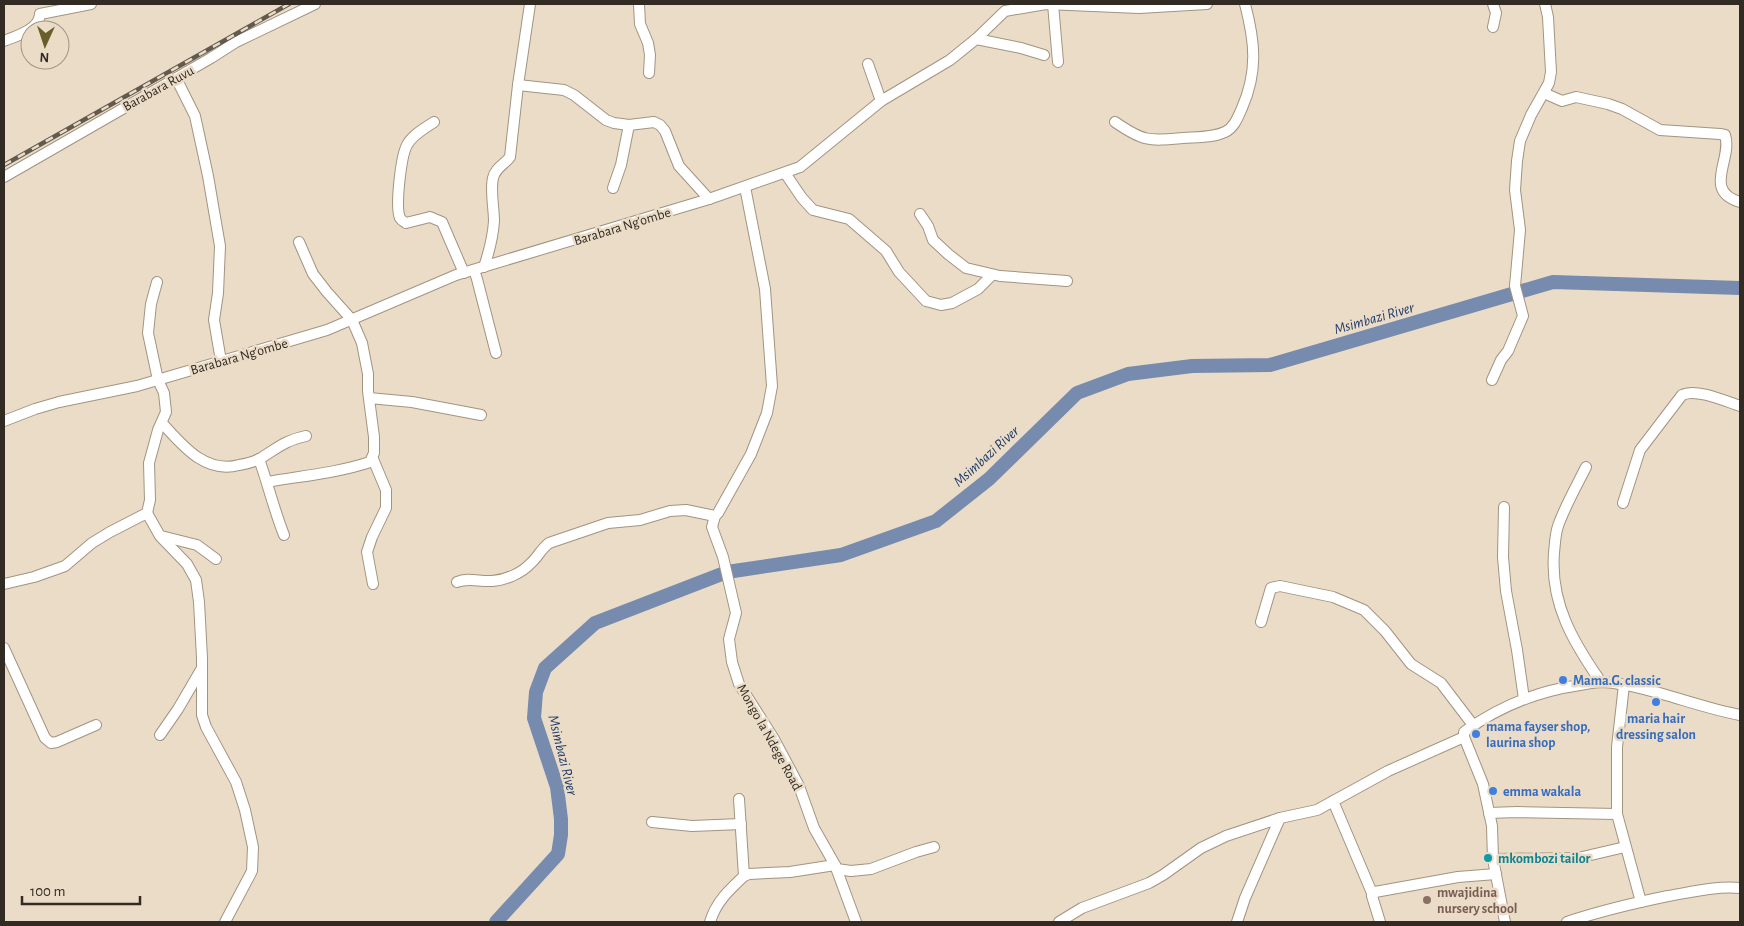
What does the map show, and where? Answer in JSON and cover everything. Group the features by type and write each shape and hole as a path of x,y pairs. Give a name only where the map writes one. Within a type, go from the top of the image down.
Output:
{"street":[{"path":"4,41 35,26 40,19 40,14 91,4"},
{"name":"Barabara Ruvu","path":"4,177 236,42 315,4"},
{"path":"484,267 491,242 494,220 493,177 496,170 506,163 510,157 530,4"},
{"path":"639,4 640,24 648,43 650,55 649,73"},
{"path":"1048,4 1058,62"},
{"name":"Barabara Ng'ombe","path":"4,421 59,402 129,388 327,330 469,272 709,199 800,167 881,101 950,60 1006,11 1048,4 1139,8 1207,4"},
{"path":"1115,122 1145,139 1156,140 1214,135 1226,132 1235,123 1243,106 1251,84 1254,68 1252,28 1245,4"},
{"path":"1493,4 1496,13 1493,28"},
{"path":"1492,380 1500,360 1508,351 1523,316 1515,286 1520,230 1514,190 1520,142 1531,115 1549,84 1551,72 1548,17 1545,4"},
{"path":"976,39 1021,48 1044,56"},
{"path":"868,64 881,101"},
{"path":"176,78 194,116 208,176 220,246 218,293 214,320 221,361"},
{"path":"518,85 564,90 574,95 606,120 614,123 629,125 654,122 660,125 665,131 679,166 709,199"},
{"path":"1544,93 1562,101 1576,97 1622,109 1660,130 1725,135 1727,141 1721,173 1721,184 1724,192 1730,198 1740,202"},
{"path":"434,122 408,142 404,153 398,204 400,216 406,223 430,217 442,222 469,272 477,278 496,353"},
{"path":"613,188 621,166 629,125"},
{"path":"785,173 802,198 813,210 849,220 886,251 899,272 926,301 941,305 952,303 978,289 992,274"},
{"path":"457,582 464,579 493,581 507,578 519,573 532,563 542,548 549,543 608,523 640,520 686,510 715,516 723,506 751,454 767,413 772,386 765,289 745,187"},
{"path":"920,214 934,240 966,268 992,274 1067,281"},
{"path":"299,242 313,274 352,320 362,343 368,374 374,437 373,458 386,490 386,508 372,537 368,552 373,584"},
{"path":"157,282 151,304 148,333 158,380 164,393 166,412 158,430 149,463 150,500 147,514 160,536 187,564 196,580 200,602 202,714 206,727 236,782 245,810 253,846 252,872 225,922"},
{"path":"1623,503 1640,450 1682,395 1688,392 1700,394 1740,406"},
{"path":"369,398 412,402 481,415"},
{"path":"162,423 197,457 215,467 231,468 259,459 289,440 306,436"},
{"path":"267,482 335,471 370,462 373,458"},
{"path":"259,459 284,535"},
{"path":"1586,468 1558,527 1553,565 1557,598 1574,643 1601,682"},
{"path":"1504,507 1503,557 1506,591 1524,699"},
{"path":"4,584 34,577 65,566 92,543 147,514"},
{"name":"Mongo la Ndege Road","path":"715,516 712,527 723,557 736,613 729,639 732,662 739,684 774,739 799,786 814,828 836,867 856,922"},
{"path":"160,536 197,545 216,559"},
{"path":"1261,622 1271,588 1275,586 1285,586 1333,598 1354,606 1373,618 1412,664 1441,683 1473,725"},
{"path":"4,648 45,738 50,743 58,742 96,725"},
{"path":"160,735 178,709 202,667"},
{"path":"1505,922 1493,859 1492,826 1483,784 1464,738 1464,732 1486,716 1524,699 1562,688 1601,682 1624,685 1740,714"},
{"path":"1624,685 1617,747 1617,814 1641,902"},
{"path":"1059,922 1082,908 1149,883 1201,848 1226,836 1280,818 1317,810 1388,771 1464,738"},
{"path":"739,799 744,876"},
{"path":"1333,801 1372,893 1380,922"},
{"path":"1489,813 1617,814"},
{"path":"1237,922 1245,898 1280,818"},
{"path":"652,822 692,826 741,824"},
{"path":"710,922 713,912 720,901 744,876 749,874 836,867 851,871 871,869 934,847"},
{"path":"1493,859 1578,858 1625,847"},
{"path":"1372,893 1458,877 1496,874"},
{"path":"1567,922 1591,914 1699,890 1726,887 1740,888"}],"waterway":[{"name":"Msimbazi River","path":"496,922 558,854 561,819 557,787 534,718 536,692 545,668 595,623 727,572 841,555 936,521 989,479 1077,393 1128,374 1192,366 1270,365 1553,282 1740,288"}],"railway":[{"path":"4,165 289,4"}],"place":[{"name":"Mama.G. classic","path":"1563,680"},
{"name":"maria hair dressing salon","path":"1656,702"},
{"name":"mama fayser shop, laurina shop","path":"1476,734"},
{"name":"emma wakala","path":"1493,791"},
{"name":"mkombozi tailor","path":"1488,858"},
{"name":"mwajidina nursery school","path":"1427,900"}]}
